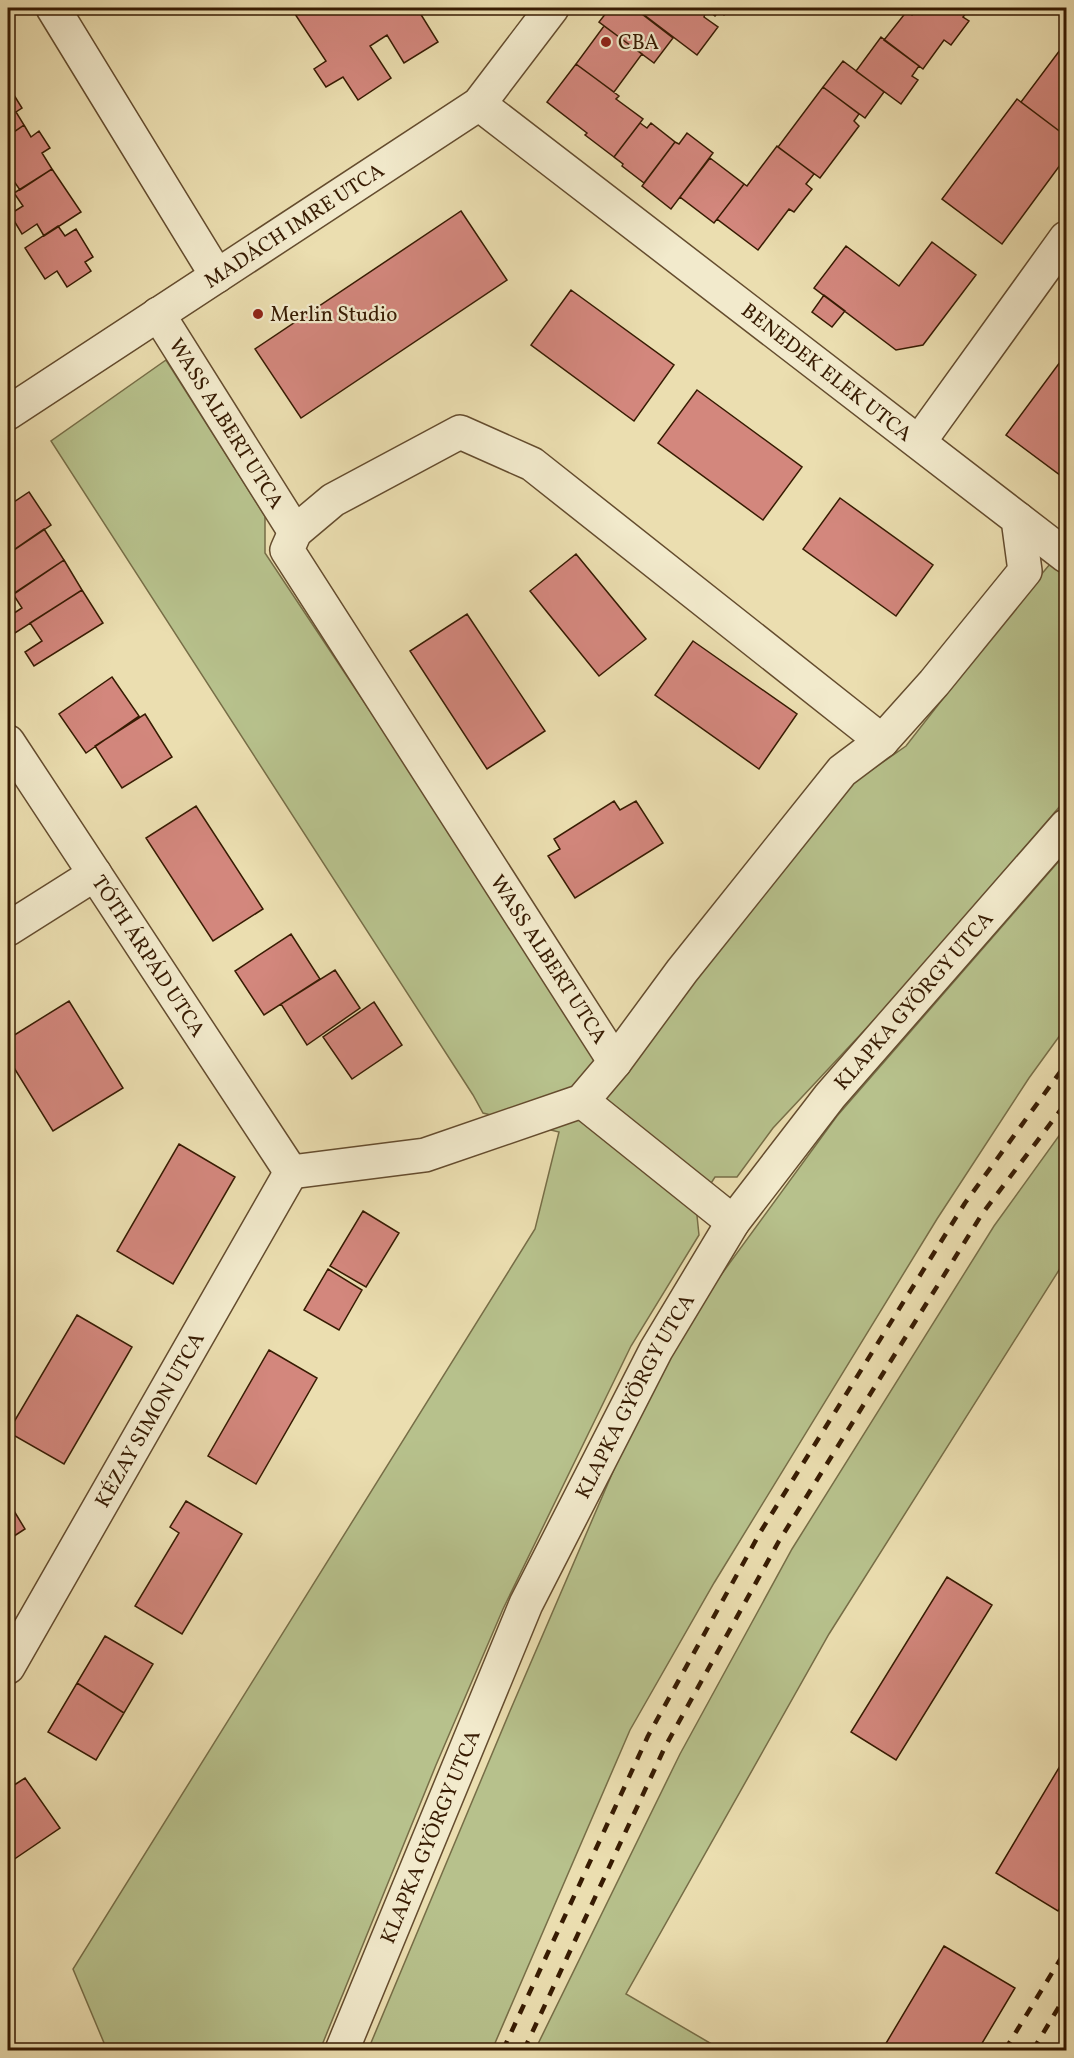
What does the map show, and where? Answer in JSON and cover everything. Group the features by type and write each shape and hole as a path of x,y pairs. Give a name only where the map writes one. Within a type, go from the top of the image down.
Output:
{"street":[{"path":"53,8 217,276"},
{"name":"MADÁCH IMRE UTCA","path":"8,413 479,104 552,8"},
{"name":"BENEDEK ELEK UTCA","path":"479,104 1066,556"},
{"path":"919,442 1066,238"},
{"name":"WASS ALBERT UTCA","path":"158,314 295,532"},
{"name":"WASS ALBERT UTCA","path":"882,741 532,464 460,432 333,500 295,532 287,550 615,1062 682,970 842,771 882,741 934,683 1025,570 1018,519"},
{"name":"TÓTH ÁRPÁD UTCA","path":"8,742 291,1172"},
{"name":"KLAPKA GYÖRGY UTCA","path":"342,2050 526,1604 656,1350 733,1222 830,1096 1066,826"},
{"path":"8,930 95,874"},
{"path":"291,1172 425,1155 582,1101 615,1062"},
{"path":"582,1101 733,1222"},
{"name":"KÉZAY SIMON UTCA","path":"8,1667 291,1172"}],"green space":[{"path":"166,360 265,516 265,553 616,1081 850,785 906,746 1066,545 1066,799 919,972 773,1128 737,1177 715,1177 696,1206 699,1235 631,1346 503,1609 436,1765 320,2050 107,2050 73,1969 535,1229 559,1132 483,1113 51,441"},
{"path":"1066,853 1066,1027 1029,1078 937,1219 714,1583 630,1730 492,2050 368,2050 510,1711 664,1353 837,1116"},
{"path":"1066,1126 1066,1259 829,1634 626,1994 722,2050 535,2050 680,1754 792,1549 994,1226"}],"building":[{"path":"291,8 428,8 420,13 438,42 404,63 387,35 370,46 391,78 358,100 343,77 326,87 314,69 326,61"},
{"path":"610,8 634,8 673,38 654,63 599,22"},
{"path":"641,8 697,8 705,14 704,17 718,27 697,55 639,11"},
{"path":"705,8 729,8 724,15 719,11 715,16"},
{"path":"918,8 970,8 963,17 969,21 951,45 944,40 923,69 884,40 907,11 912,15"},
{"path":"604,26 642,54 614,92 576,64"},
{"path":"881,37 919,66 912,76 918,80 901,104 856,71"},
{"path":"1066,42 1066,136 1021,102"},
{"path":"843,61 884,92 865,118 823,87"},
{"path":"576,64 619,96 616,99 643,119 614,157 547,102"},
{"path":"9,87 22,108 16,112 24,125 8,136"},
{"path":"823,87 859,114 854,121 859,126 820,178 778,147"},
{"path":"1017,99 1066,136 1066,157 1002,244 942,199"},
{"path":"640,123 647,128 651,123 675,142 644,183 614,157"},
{"path":"24,125 31,137 39,131 50,148 42,153 52,169 20,190 11,177 8,179 8,136"},
{"path":"687,133 713,153 671,209 642,186 675,142 679,144"},
{"path":"777,146 814,174 806,184 812,189 794,212 789,209 758,250 717,219 744,184 747,186"},
{"path":"710,158 744,184 714,223 680,197"},
{"path":"52,169 81,212 44,236 37,224 22,234 10,214 23,206 14,193"},
{"path":"461,211 507,280 301,418 255,349"},
{"path":"58,226 65,236 76,229 93,257 85,262 91,271 67,287 57,271 45,279 25,248"},
{"path":"932,242 976,275 923,345 896,350 814,288 846,246 899,286"},
{"path":"571,290 674,365 634,421 531,345"},
{"path":"824,295 845,311 832,327 812,312"},
{"path":"1066,354 1066,474 1064,478 1006,435"},
{"path":"697,390 802,467 763,520 658,443"},
{"path":"29,492 51,525 8,554 8,506"},
{"path":"840,498 933,565 896,616 803,549"},
{"path":"44,529 64,560 8,598 8,554"},
{"path":"576,554 646,639 599,676 530,591"},
{"path":"64,560 82,590 15,633 8,622 8,617 22,608 13,594"},
{"path":"82,590 103,623 34,666 25,652 42,641 30,623"},
{"path":"467,614 545,731 487,769 410,651"},
{"path":"693,641 797,714 759,769 655,695"},
{"path":"112,677 139,716 86,753 59,714"},
{"path":"145,714 172,757 122,788 95,746"},
{"path":"614,801 620,810 636,801 663,843 575,898 548,856 560,849 554,839"},
{"path":"196,806 263,909 213,941 146,838"},
{"path":"291,934 320,979 264,1015 235,971"},
{"path":"335,970 360,1008 307,1045 281,1004"},
{"path":"69,1001 123,1088 53,1131 8,1058 8,1039"},
{"path":"374,1002 402,1045 352,1079 323,1037"},
{"path":"179,1144 235,1177 173,1284 117,1251"},
{"path":"363,1211 399,1233 366,1287 330,1266"},
{"path":"328,1269 362,1290 339,1330 304,1310"},
{"path":"77,1315 132,1347 64,1464 8,1432"},
{"path":"269,1350 317,1378 256,1484 208,1456"},
{"path":"8,1501 25,1529 8,1540"},
{"path":"186,1501 242,1534 182,1634 135,1606 179,1533 170,1527"},
{"path":"947,1577 992,1605 896,1760 851,1732"},
{"path":"105,1636 153,1664 124,1713 77,1683"},
{"path":"77,1683 124,1713 96,1760 48,1732"},
{"path":"1066,1756 1066,1897 1058,1911 996,1873"},
{"path":"25,1778 60,1828 10,1862 8,1859 8,1789"},
{"path":"944,1946 1015,1988 978,2050 882,2050"}],"railway":[{"path":"503,2050 648,1736 761,1531 965,1203 1066,1064"},
{"path":"524,2050 665,1747 779,1541 982,1214 1066,1103"},
{"path":"1005,2050 1066,1950"},
{"path":"1033,2050 1066,1995"},
{"path":"1062,2050 1066,2042"}],"place":[{"name":"CBA","path":"606,42"},
{"name":"Merlin Studio","path":"258,314"}]}
